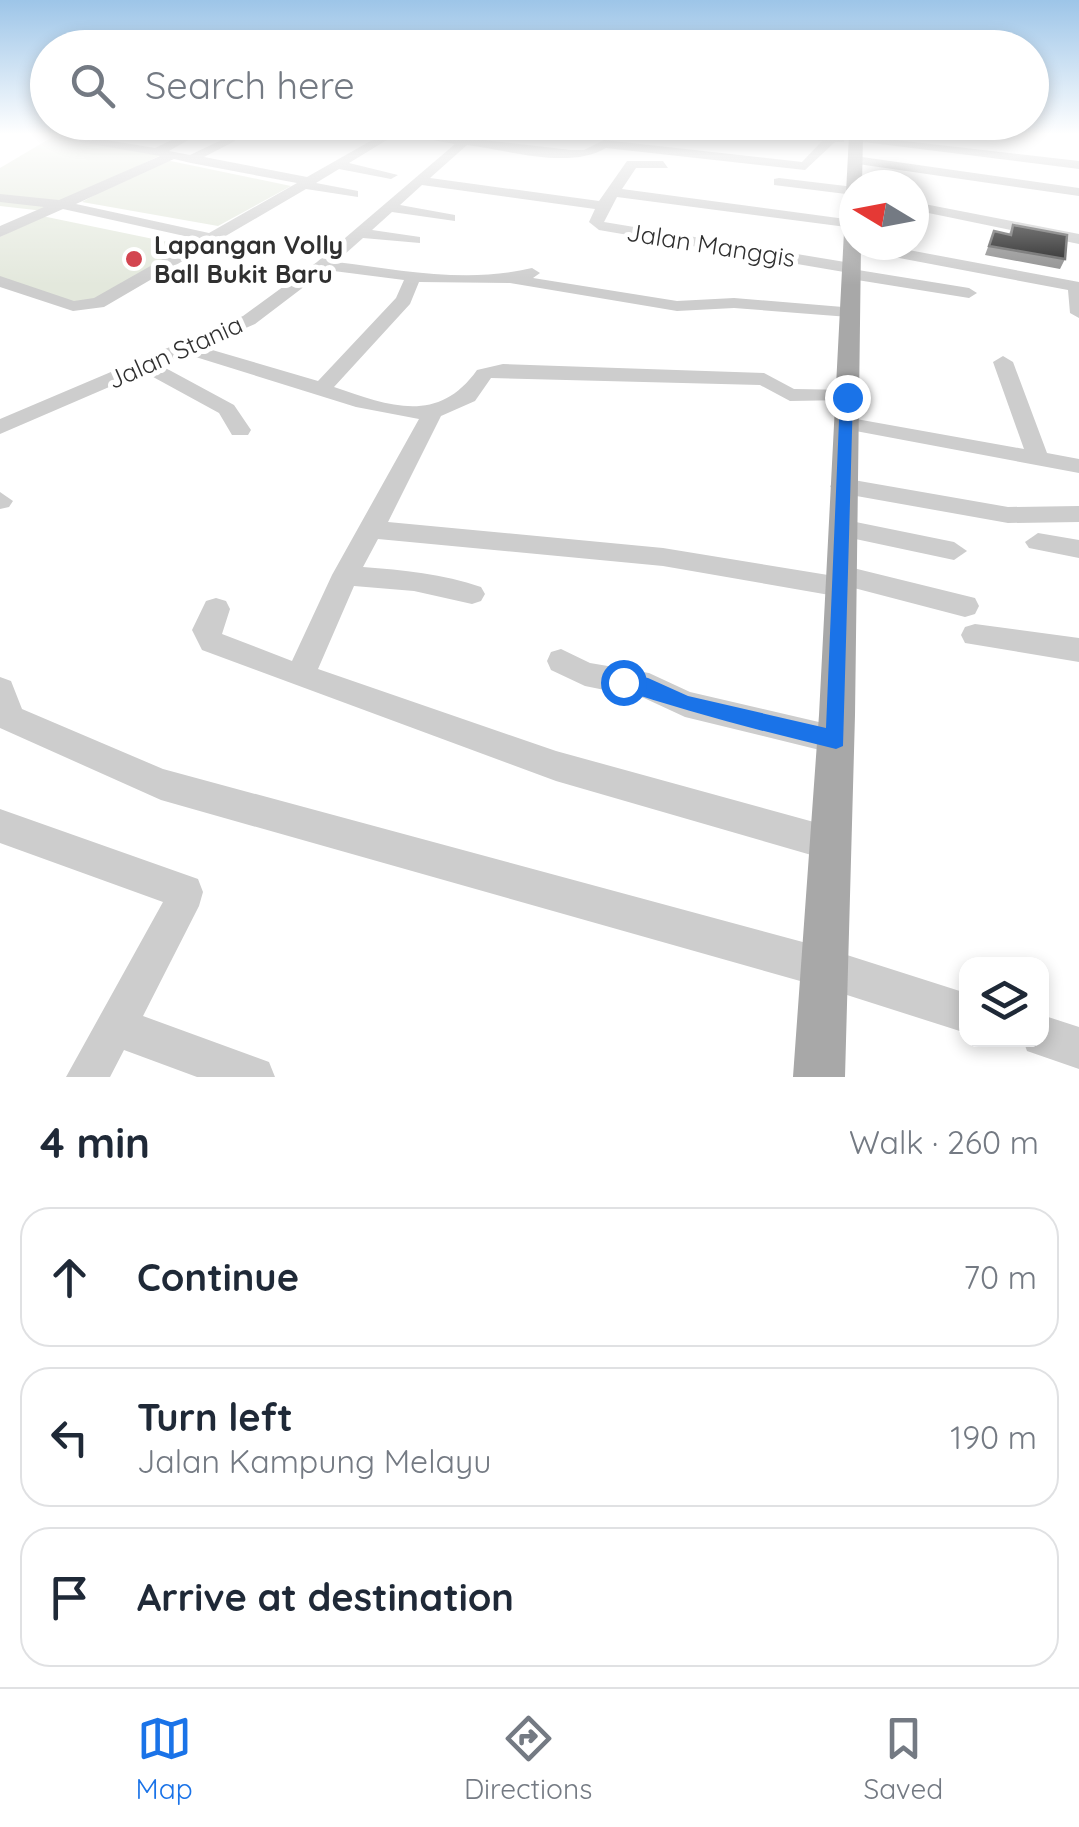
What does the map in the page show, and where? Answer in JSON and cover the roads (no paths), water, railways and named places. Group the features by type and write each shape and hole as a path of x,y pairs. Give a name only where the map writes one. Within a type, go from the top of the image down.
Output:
{"main road":[{"path":"819,1077 832,844 852,260"}],"street":[{"path":"0,232 106,185"},
{"path":"0,282 74,306 98,303 299,185"},
{"path":"318,185 353,194"},
{"name":"Jalan Stania","path":"0,427 258,315 413,185"},
{"name":"Jalan Manggis","path":"456,185 603,206 596,222 599,226 851,271"},
{"path":"603,206 616,185"},
{"path":"617,185 839,236"},
{"path":"620,185 700,190"},
{"path":"1033,185 1079,192"},
{"path":"0,198 68,202 213,235"},
{"path":"388,208 450,218"},
{"path":"929,209 1079,239"},
{"path":"359,233 415,240"},
{"path":"929,255 1077,287 1079,313"},
{"path":"323,264 414,276 516,280 677,306 734,303 848,312"},
{"path":"516,280 541,269"},
{"path":"851,271 969,293"},
{"path":"320,390 404,300 414,276"},
{"path":"0,306 27,290"},
{"path":"186,348 378,406 432,414 464,404 490,370 764,379 790,395 846,405 1079,466"},
{"path":"1003,362 1038,458"},
{"path":"145,366 227,409 240,430"},
{"path":"300,676 344,576 406,470 432,414"},
{"path":"842,486 1008,515 1079,514"},
{"path":"842,528 954,551"},
{"path":"369,529 663,557 841,581 965,606"},
{"path":"1038,542 1079,548"},
{"path":"344,576 414,581 472,594"},
{"path":"216,609 206,624 212,642 300,676 556,766 832,844"},
{"path":"974,636 1079,650"},
{"path":"561,661 585,674 648,686 685,704 836,740"},
{"path":"3,712 161,784 825,968 959,1010"},
{"path":"0,826 184,892 117,1027 87,1077"},
{"path":"117,1027 254,1077"},
{"path":"1049,1038 1079,1048"}],"place":[{"name":"Lapangan Volly Ball Bukit Baru","path":"134,259"}]}
